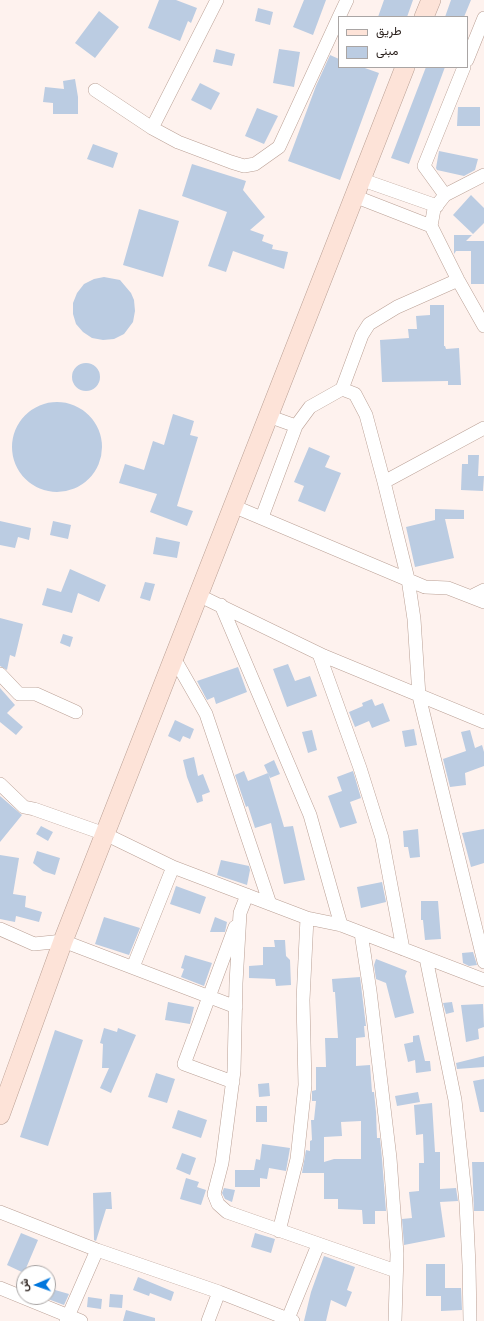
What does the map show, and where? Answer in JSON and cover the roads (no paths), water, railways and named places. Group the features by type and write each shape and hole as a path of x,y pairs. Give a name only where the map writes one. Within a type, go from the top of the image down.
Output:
{"street":[{"path":"152,128 217,0"},
{"path":"339,16 347,0"},
{"path":"424,16 431,0"},
{"path":"468,58 484,18"},
{"path":"95,90 152,128 178,142 244,166 255,164 262,161 279,147 338,19"},
{"path":"0,1115 63,941 405,68"},
{"path":"445,195 424,166 464,68"},
{"path":"431,226 434,209 445,195 484,174"},
{"path":"357,187 437,206"},
{"path":"357,187 431,226 458,280 484,326"},
{"path":"262,517 296,426 310,407 342,389 362,335 369,324 398,307 458,280"},
{"path":"342,389 355,394 366,415 384,482 408,579 414,619 419,696 484,962"},
{"path":"268,416 296,426"},
{"path":"384,482 484,428"},
{"path":"234,506 425,587 448,588 472,596 484,602"},
{"path":"472,596 484,590"},
{"path":"198,595 319,654 484,722"},
{"path":"221,605 310,815 341,925"},
{"path":"319,654 360,768 382,838 403,949"},
{"path":"174,658 206,714 270,904"},
{"path":"0,674 18,694 36,694 76,712"},
{"path":"470,717 484,709"},
{"path":"0,784 24,807 34,809 105,834 173,867 307,918 341,925 484,980"},
{"path":"133,968 173,867"},
{"path":"233,1082 184,1064 247,895"},
{"path":"240,913 233,1082 222,1163 214,1194 218,1204 227,1212 396,1271"},
{"path":"279,1231 297,1159 305,1084 303,1000 307,918"},
{"path":"0,929 34,944 63,941 236,1007"},
{"path":"361,933 370,990 389,1150 395,1220 396,1321"},
{"path":"426,958 455,1100 466,1203 470,1321"},
{"path":"0,1212 97,1250 219,1292 289,1320 318,1245"},
{"path":"67,1318 97,1250"},
{"path":"0,1288 67,1318 81,1321"},
{"path":"208,1321 219,1292"}]}
